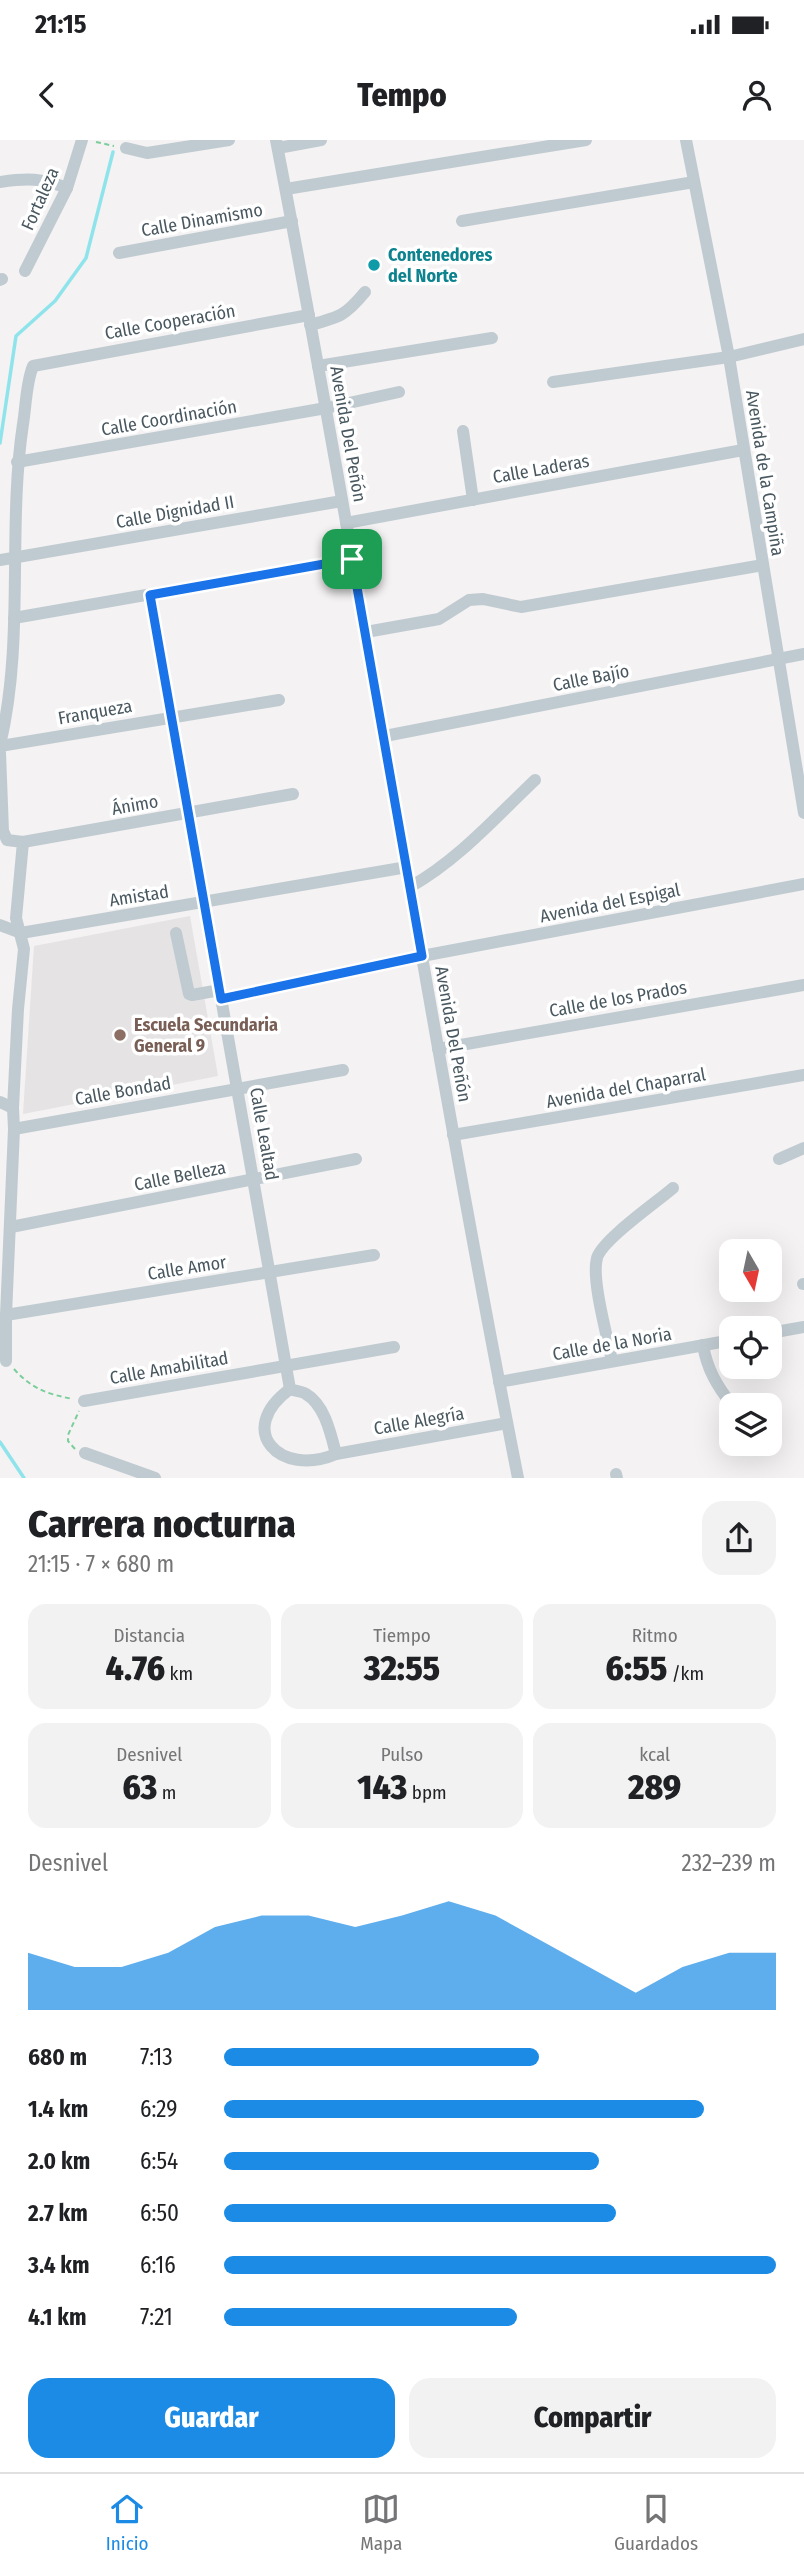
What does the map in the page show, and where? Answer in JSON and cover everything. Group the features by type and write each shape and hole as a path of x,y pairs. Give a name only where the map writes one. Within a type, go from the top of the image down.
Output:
{"street":[{"path":"126,148 147,153 229,140"},
{"path":"277,144 321,140"},
{"path":"286,190 586,140"},
{"name":"Avenida de la Campiña","path":"686,140 729,357 804,813"},
{"name":"Fortaleza","path":"25,271 88,141"},
{"name":"Avenida Del Peñón","path":"277,144 366,632 453,1135 518,1478"},
{"path":"0,183 28,178 46,180 67,188"},
{"path":"462,221 694,182"},
{"name":"Calle Dinamismo","path":"119,253 292,221"},
{"name":"Calle Cooperación","path":"17,462 31,370 37,364 309,320 338,318 349,312 365,292"},
{"path":"318,366 492,338"},
{"path":"554,383 729,357 804,339"},
{"name":"Calle Coordinación","path":"17,462 326,408 399,392"},
{"path":"463,432 473,500"},
{"name":"Calle Laderas","path":"346,523 743,450"},
{"path":"0,745 8,710 15,618 13,557 17,462"},
{"name":"Calle Dignidad II","path":"0,560 342,501"},
{"path":"15,618 352,559"},
{"path":"366,632 439,619 469,600 483,599 522,607 763,565"},
{"name":"Calle Lealtad","path":"150,595 290,1389"},
{"name":"Calle Bajío","path":"384,736 804,654"},
{"name":"Franqueza","path":"0,745 279,700"},
{"path":"0,753 3,831 7,840 23,842 16,918 24,949 13,1108 6,1361"},
{"path":"410,887 433,874 465,848 535,780"},
{"name":"Ánimo","path":"23,842 293,794"},
{"name":"Amistad","path":"1,925 21,933 407,867"},
{"name":"Avenida del Espigal","path":"176,933 189,994 220,995 804,884"},
{"name":"Calle de los Prados","path":"438,1049 804,985"},
{"name":"Calle Bondad","path":"14,1129 343,1070"},
{"name":"Avenida del Chaparral","path":"453,1135 804,1075"},
{"path":"0,1102 13,1108"},
{"path":"779,1159 804,1148"},
{"name":"Calle Belleza","path":"11,1227 356,1159"},
{"path":"612,1362 596,1277 597,1257 608,1242 673,1188"},
{"name":"Calle Amor","path":"6,1315 374,1255"},
{"path":"782,1331 804,1327"},
{"name":"Calle de la Noria","path":"499,1382 719,1342"},
{"path":"703,1345 706,1362 723,1393"},
{"name":"Calle Amabilitad","path":"84,1401 394,1347"},
{"path":"290,1389 306,1394 318,1406 336,1454"},
{"name":"Calle Alegría","path":"290,1389 278,1398 267,1418 265,1441 279,1461 292,1464 318,1462 336,1454 507,1423"},
{"path":"85,1453 155,1478"}],"path":[{"path":"88,141 111,145"},
{"path":"6,1361 26,1383 51,1395 84,1401 68,1435 71,1447 85,1453"}],"shaded area":[{"name":"Escuela Secundaria General 9","path":"190,916 218,1076 23,1114 34,946"}],"waterway":[{"path":"0,443 16,336 55,301 86,258 113,152"},
{"path":"0,1442 24,1478"}],"place":[{"name":"Contenedores del Norte","path":"374,265"},
{"name":"Escuela Secundaria General 9","path":"120,1035"}],"route":[{"path":"352,559 422,956 221,999 150,595 352,559"}]}
